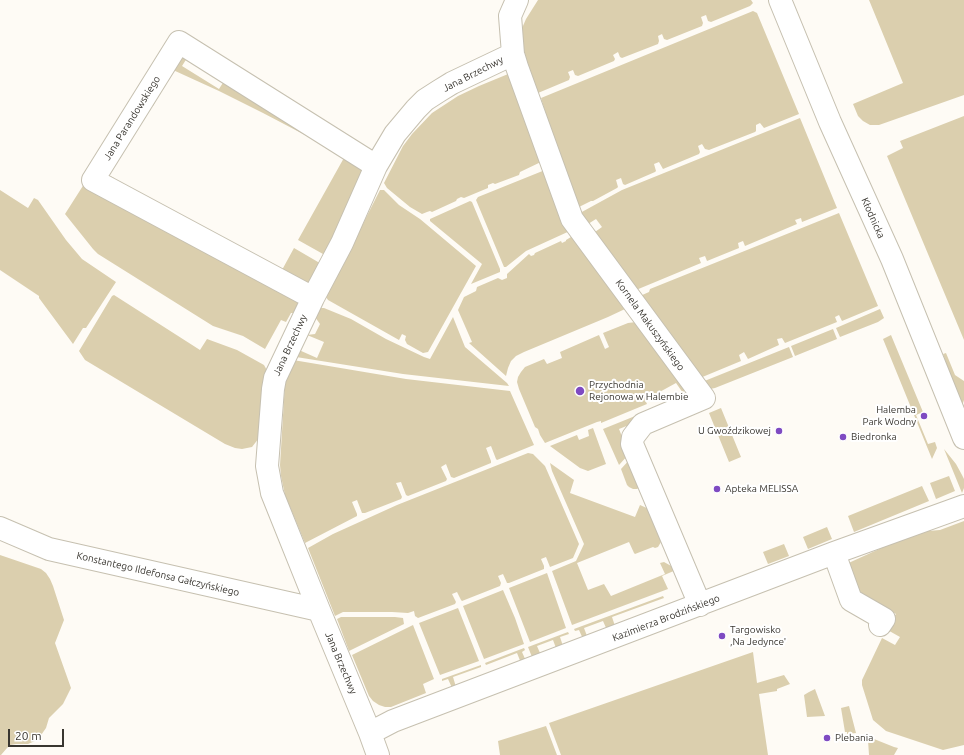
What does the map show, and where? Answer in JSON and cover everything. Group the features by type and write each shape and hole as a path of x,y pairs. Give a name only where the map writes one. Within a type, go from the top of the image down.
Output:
{"street":[{"name":"Jana Brzechwy","path":"378,755 272,493 267,466 272,389 275,378 313,298 342,243 376,166 395,134 425,100 452,83 513,54 510,16 517,0"},
{"name":"Kłodnicka","path":"780,0 830,122 892,259 964,438"},
{"name":"Jana Parandowskiego","path":"313,298 93,180 179,42 376,166"},
{"name":"Kornela Makuszyńskiego","path":"513,54 572,219 704,398 643,424 633,437 632,444 700,605"},
{"name":"Kazimierza Brodzińskiego","path":"370,734 393,721 834,553 964,506"},
{"name":"Konstantego Ildefonsa Gałczyńskiego","path":"0,528 49,549 319,610"},
{"path":"834,553 851,600 884,619 880,625"}],"shaded area":[{"path":"538,0 751,0 753,3 750,6 711,22 708,21 706,15 701,17 703,23 702,26 667,40 664,39 662,34 658,36 658,44 622,58 618,52 613,55 615,59 614,61 578,76 575,75 573,70 568,72 570,77 569,80 538,93 519,40 519,35 526,19"},
{"path":"869,0 964,0 964,95 879,125 870,125 858,116 853,104 903,83"},
{"path":"753,11 757,13 799,114 764,128 760,123 756,125 755,132 709,150 705,149 702,144 698,146 700,152 699,154 663,169 659,162 654,164 655,172 625,185 623,184 621,178 616,180 617,188 577,208 541,98"},
{"path":"189,55 182,66 219,89 226,78 358,163 363,171 328,255 323,254 298,240 345,156 219,91 173,70 153,106 151,97 176,56"},
{"path":"513,72 543,161 520,172 519,175 488,185 488,188 464,198 461,197 456,201 432,212 430,211 422,214 410,207 387,188 384,183 403,146 432,113 458,96"},
{"path":"964,116 964,340 887,156 903,148 900,141"},
{"path":"800,118 837,208 802,222 801,218 795,220 797,224 745,246 743,241 738,243 739,248 707,261 705,256 699,258 701,263 636,290 595,232 602,227 596,219 588,224 580,213 622,190"},
{"path":"545,170 572,230 526,251 504,267 476,200 478,197"},
{"path":"105,173 114,178 113,180 282,270 294,248 318,262 322,266 310,285 109,182"},
{"path":"86,181 295,298 300,313 291,313 286,322 281,320 265,349 243,336 213,326 98,254 93,249 65,214"},
{"path":"0,190 28,208 34,198 38,200 66,240 82,259 116,282 86,328 83,328 73,344 39,296 0,270"},
{"path":"380,190 384,190 399,205 420,219 476,266 428,352 423,353 407,344 405,340 406,336 402,334 399,340 328,300 326,297"},
{"path":"470,201 472,202 500,269 500,272 471,284 482,264 430,221 430,219"},
{"path":"839,213 878,306 842,321 839,315 835,317 837,322 785,343 782,338 777,339 779,345 748,359 744,352 739,355 741,361 700,378 640,296 649,292 650,289"},
{"path":"576,234 625,309 516,356 511,361 506,376 469,343 472,342 458,310 464,297 476,291 477,287 498,278 502,280 507,278 507,274 529,254 531,256 534,255 535,253 561,241 562,243 566,241"},
{"path":"114,295 200,350 207,339 237,350 264,365 269,374 259,438 252,447 242,449 225,444 85,360 79,351"},
{"path":"320,308 324,308 351,319 386,339 430,359 453,317 465,347 509,386 403,374 296,357 299,350 317,358 324,342 307,335 315,334 320,324 315,317"},
{"path":"880,309 884,318 878,322 840,337 836,328"},
{"path":"636,322 685,388 683,393 676,383 645,400 647,404 601,423 601,421 597,422 545,443 538,429 535,427 519,389 517,382 521,372 525,367 544,359 547,364 562,358 560,352 599,335 605,349 609,347 603,333 628,323"},
{"path":"833,329 837,339 795,356 791,346"},
{"path":"891,335 923,412 916,415 928,444 935,442 937,448 932,459 883,339"},
{"path":"789,347 793,357 715,388 710,389 702,382"},
{"path":"946,353 955,375 964,381 964,400 962,406 960,405 943,354"},
{"path":"293,360 406,379 510,391 534,445 497,460 491,446 486,448 491,463 454,478 451,477 446,464 441,467 447,479 446,481 408,496 406,495 401,482 396,483 402,497 401,499 365,513 362,513 357,500 352,502 357,516 305,543 285,495 280,465 285,383"},
{"path":"721,408 741,457 729,462 709,413"},
{"path":"650,410 652,416 619,429 629,454 619,465 603,429"},
{"path":"593,428 606,464 588,471 580,468 550,446 577,435 579,440 589,436 588,430"},
{"path":"944,449 956,464 964,479 964,488 962,493"},
{"path":"528,453 533,454 545,466 579,544 573,558 550,567 546,557 541,559 544,569 509,583 507,583 503,574 498,576 501,583 500,586 462,601 457,592 452,594 456,602 455,604 418,618 415,616 414,611 408,613 343,612 335,616 308,548 333,534 397,505"},
{"path":"631,458 640,487 637,489 633,489 627,485 621,469"},
{"path":"550,463 574,480 570,493 635,517 640,505 651,510 663,536 658,547 655,548 653,547 635,554 629,542 577,563 588,590 604,584 611,596 665,574 660,563 664,562 676,570 662,576 668,589 572,625 552,571 576,561 584,544 552,471"},
{"path":"949,476 955,491 936,499 930,483"},
{"path":"922,486 929,501 854,532 848,516"},
{"path":"964,521 964,745 943,750 886,731 873,720 862,685 862,680 882,638 895,645 900,637 884,628 896,614 849,587 842,566 888,545 928,531 940,530"},
{"path":"827,527 832,539 808,549 803,537"},
{"path":"784,544 789,556 768,564 763,552"},
{"path":"0,555 41,569 50,579 64,620 55,643 71,688 63,704 49,718 46,728 39,738 28,744 10,745 1,755 0,755"},
{"path":"547,573 566,628 530,642 509,588"},
{"path":"503,590 524,644 484,659 463,606"},
{"path":"663,596 664,598 612,617 615,626 607,630 603,621 584,628 587,636 583,639 579,630 575,631 574,629"},
{"path":"458,608 479,661 440,675 419,623"},
{"path":"341,617 395,617 403,618 404,624 349,651 337,619"},
{"path":"413,625 434,679 423,684 426,693 391,707 379,705 369,696 352,655"},
{"path":"568,632 569,634 560,637 563,646 556,648 553,640 537,646 540,653 532,657 528,647"},
{"path":"524,648 525,650 522,652 526,661 521,663 517,653 486,665 485,663"},
{"path":"753,652 757,683 784,675 790,684 777,689 777,691 759,694 768,755 561,755 549,723"},
{"path":"481,665 481,667 453,677 456,687 453,690 448,679 442,681 442,679"},
{"path":"815,689 825,716 807,717 804,695"},
{"path":"849,706 856,733 847,734 847,732 845,732 841,708"},
{"path":"546,726 557,755 500,755 498,741"},
{"path":"874,739 898,748 894,755 869,755 868,740"}],"place":[{"name":"Przychodnia Rejonowa w Halembie","path":"580,391"},
{"name":"Halemba Park Wodny","path":"924,416"},
{"name":"U Gwoździkowej","path":"779,431"},
{"name":"Biedronka","path":"843,437"},
{"name":"Apteka MELISSA","path":"717,489"},
{"name":"Targowisko ,Na Jedynce'","path":"722,636"},
{"name":"Plebania","path":"827,738"}]}
